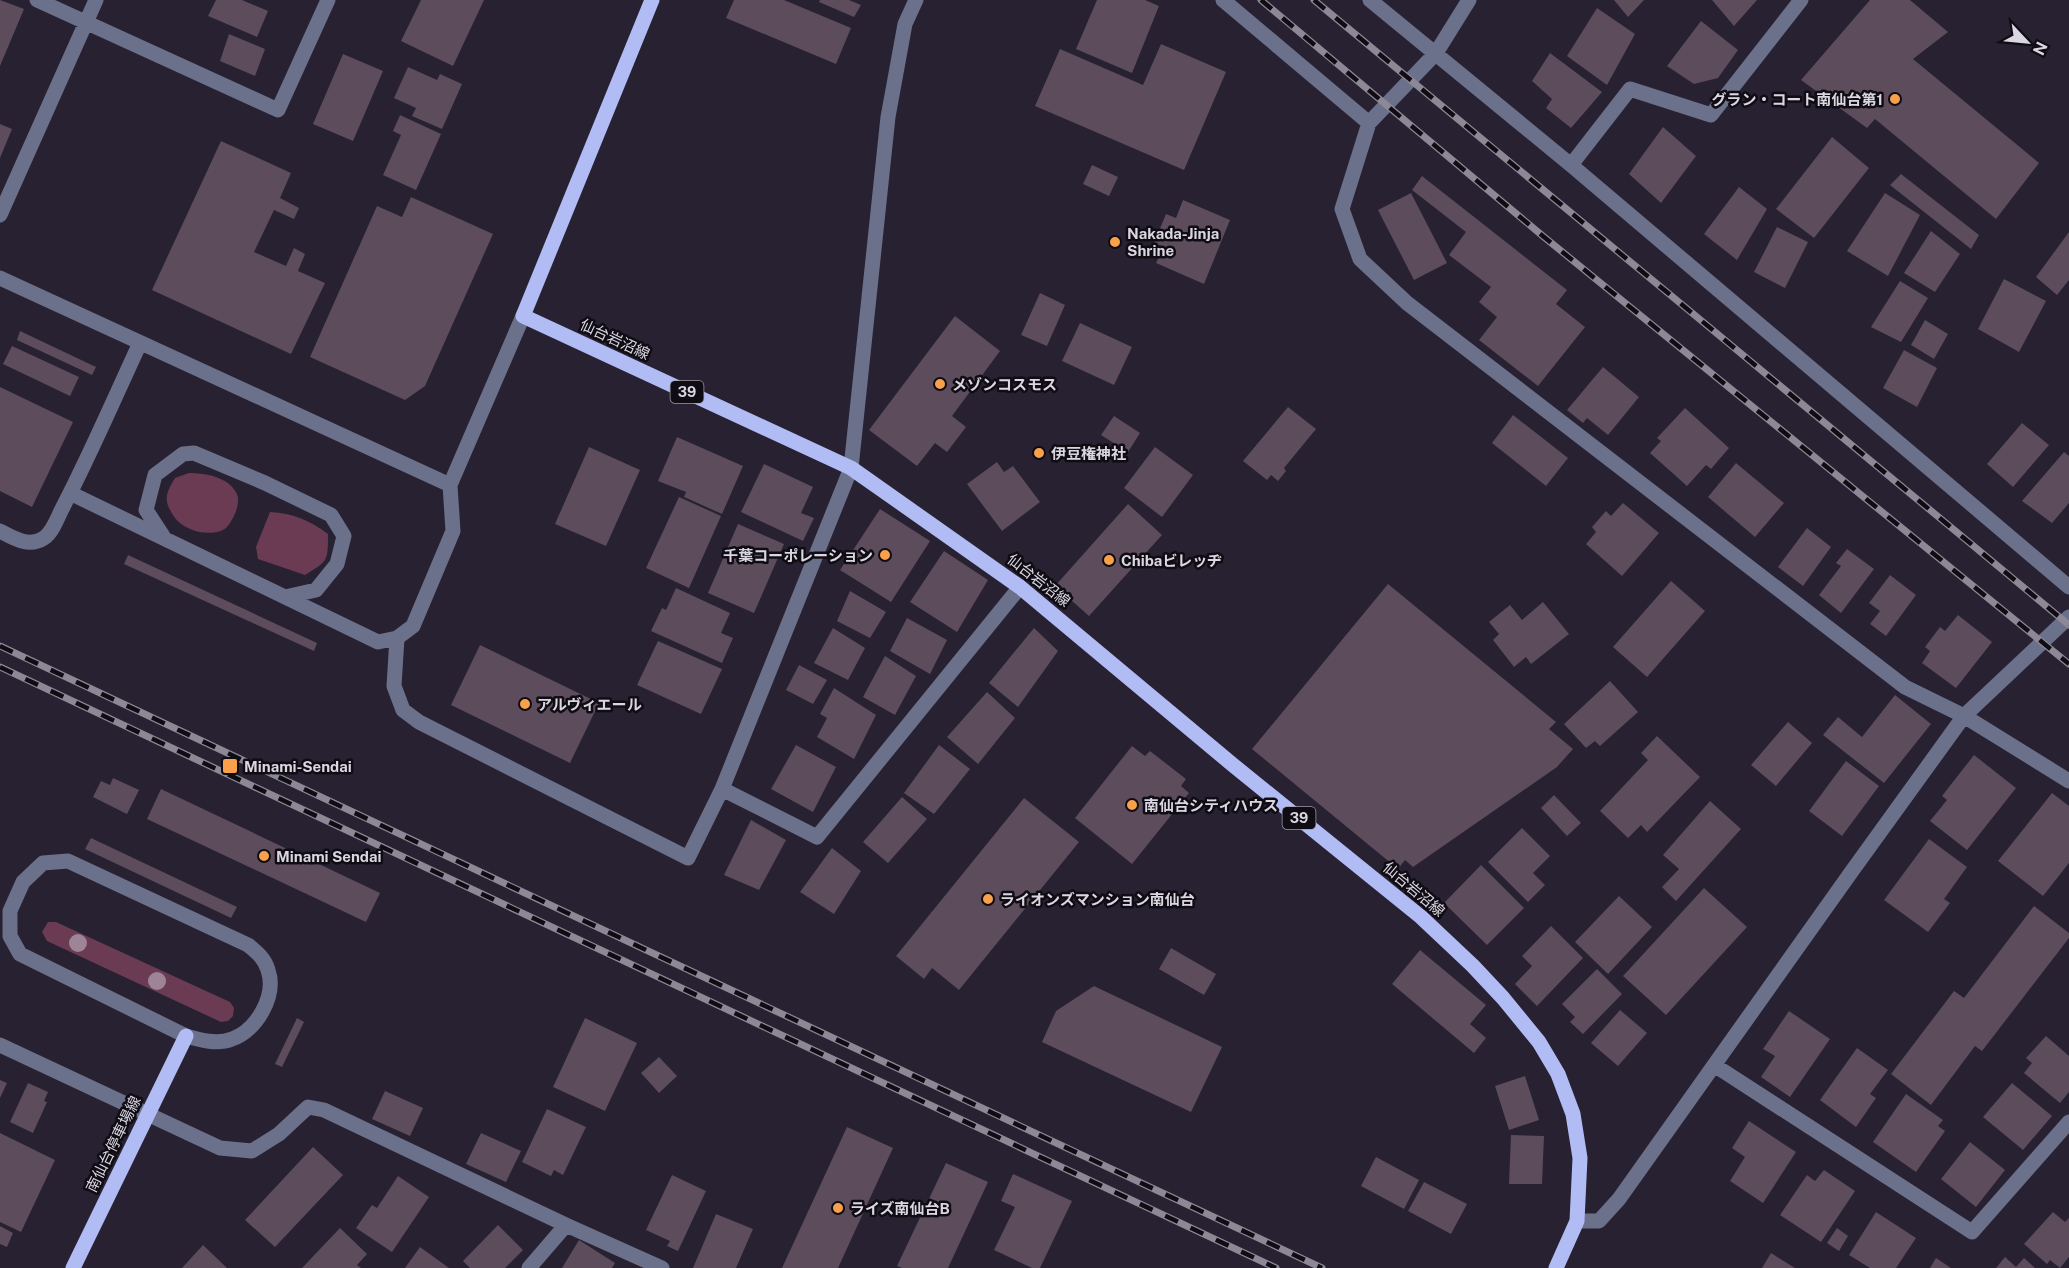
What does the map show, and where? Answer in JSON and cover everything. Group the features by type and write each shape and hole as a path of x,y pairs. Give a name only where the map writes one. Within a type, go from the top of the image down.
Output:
{"main road":[{"path":"523,316 648,1"},
{"name":"仙台岩沼線","path":"523,316 851,468 1020,587 1233,765 1421,916 1503,998 1539,1042 1558,1074 1574,1114 1580,1158 1577,1221 1556,1268"},
{"name":"南仙台停車場線","path":"73,1268 186,1036"}],"street":[{"path":"37,0 278,110 328,0"},
{"path":"0,215 96,0"},
{"path":"397,638 394,686 403,710 419,722 688,858 722,789 851,468 888,117 905,24 916,0"},
{"path":"1223,0 1369,123"},
{"path":"1370,0 1571,165 2069,587"},
{"path":"1469,0 1436,53 1369,123 1342,209 1360,259 1407,303 1905,687 1964,716 2069,781"},
{"path":"1571,165 1629,89 1711,115 1801,0"},
{"path":"0,278 450,485"},
{"path":"70,493 378,642 397,638 413,626 453,531 450,485 523,316"},
{"path":"0,531 28,542 43,539 49,533 140,343"},
{"path":"165,539 147,510 154,475 183,454 194,453 265,483 331,515 344,536 337,564 316,590 285,597"},
{"path":"722,789 817,837 1020,587"},
{"path":"1577,1221 1599,1221 1619,1199 1964,716 2069,617"},
{"path":"68,861 248,945 260,954 269,971 269,994 260,1017 245,1033 230,1040 207,1042 186,1036 20,954 10,936 10,911 23,882 43,863 68,861"},
{"path":"0,1045 219,1148 252,1151 279,1134 308,1107 324,1110 662,1268"},
{"path":"1714,1065 1972,1232 2069,1122"},
{"path":"529,1268 566,1225"}],"shaded area":[{"path":"189,473 203,474 223,480 237,494 234,517 223,530 209,533 192,530 184,526 173,515 167,501 168,492 175,478"},
{"path":"270,512 300,518 328,534 327,555 322,563 305,575 258,559 256,547"},
{"path":"48,922 56,922 230,1002 234,1008 233,1016 228,1021 221,1022 47,941 42,932"}],"building":[{"path":"0,0 24,9 0,66"},
{"path":"216,0 242,0 268,11 257,37 208,16"},
{"path":"421,0 484,0 453,66 401,41"},
{"path":"734,0 784,0 851,28 836,64 726,18"},
{"path":"820,0 849,0 861,5 854,17 819,2"},
{"path":"1097,0 1145,0 1159,6 1132,73 1076,49"},
{"path":"1614,0 1644,0 1628,17"},
{"path":"1712,0 1757,0 1734,26"},
{"name":"グラン・コート南仙台第1","path":"1870,0 1910,0 1948,32 1913,59 2039,163 1996,219 1875,119 1867,128 1801,80"},
{"path":"1597,8 1635,34 1607,85 1567,56"},
{"path":"1701,21 1738,50 1718,78 1694,84 1667,66"},
{"path":"229,34 265,49 255,76 220,61"},
{"path":"1161,44 1226,72 1184,170 1035,106 1060,49 1143,85"},
{"path":"1550,53 1602,92 1571,128 1546,108 1552,99 1532,81"},
{"path":"343,54 383,71 353,141 313,124"},
{"path":"408,67 437,80 440,74 462,84 442,129 412,116 416,108 394,98"},
{"path":"400,115 441,134 416,190 383,175 401,135 393,131"},
{"path":"0,124 12,129 0,158"},
{"path":"1663,127 1696,156 1661,203 1629,174"},
{"path":"1832,137 1869,168 1814,238 1776,209"},
{"path":"221,141 291,173 280,198 299,208 294,219 274,210 254,252 286,266 294,248 305,254 298,271 325,283 291,354 152,290"},
{"path":"1092,165 1118,177 1109,196 1083,184"},
{"path":"1901,174 1979,235 1971,249 1890,185"},
{"path":"1422,176 1567,290 1556,304 1585,327 1538,386 1479,340 1497,317 1479,302 1491,287 1449,255 1466,232 1412,190"},
{"path":"1739,187 1767,209 1737,260 1704,234"},
{"path":"1411,193 1447,263 1414,280 1378,210"},
{"path":"1885,193 1920,215 1888,276 1847,251"},
{"path":"411,197 493,234 425,386 405,400 310,357 377,206 402,217"},
{"path":"1183,200 1230,220 1204,284 1156,263 1163,247 1154,243 1166,214 1176,218"},
{"path":"1777,227 1808,242 1785,288 1754,272"},
{"path":"1931,231 1960,254 1935,292 1904,273"},
{"path":"2069,232 2069,280 2057,295 2036,277"},
{"path":"2004,279 2046,301 2019,352 1978,329"},
{"path":"1900,281 1928,298 1901,342 1871,327"},
{"path":"1040,293 1065,305 1047,346 1021,335"},
{"name":"メゾンコスモス","path":"955,316 1000,351 952,416 966,427 947,452 935,443 917,466 869,430"},
{"path":"1925,320 1948,334 1934,359 1911,345"},
{"path":"1080,323 1132,347 1114,385 1062,361"},
{"path":"20,331 96,367 92,375 17,340"},
{"path":"12,346 79,377 70,396 3,364"},
{"path":"1904,350 1937,368 1917,407 1883,388"},
{"path":"1603,367 1639,397 1608,435 1587,418 1583,423 1567,410"},
{"path":"0,387 73,422 32,507 0,491"},
{"path":"1288,407 1316,429 1284,468 1286,471 1278,481 1271,475 1267,480 1243,461"},
{"path":"1685,408 1729,448 1711,469 1706,465 1687,486 1650,453 1661,441 1657,438"},
{"path":"1513,415 1568,458 1546,486 1492,443"},
{"path":"1114,416 1140,433 1128,452 1101,435"},
{"path":"2022,423 2049,445 2013,487 1987,464"},
{"path":"677,437 743,466 722,514 684,497 686,492 658,481"},
{"path":"589,447 640,470 606,546 555,524"},
{"path":"1155,447 1193,475 1162,517 1124,488"},
{"path":"2064,452 2069,456 2069,503 2052,523 2022,501"},
{"path":"997,462 1004,472 1013,466 1040,502 1002,531 967,484"},
{"path":"1736,463 1784,503 1755,537 1708,497"},
{"path":"764,464 813,487 801,513 814,518 803,541 741,512"},
{"path":"679,497 721,516 689,588 646,568"},
{"path":"1623,503 1659,533 1622,576 1586,544 1596,532 1592,527 1606,511 1611,516"},
{"name":"Chibaビレッヂ","path":"1128,504 1162,535 1089,616 1055,586"},
{"name":"千葉コーポレーション","path":"880,509 930,541 891,602 840,570"},
{"path":"738,524 784,544 754,613 708,593"},
{"path":"1807,528 1831,547 1803,586 1778,567"},
{"path":"1847,549 1874,569 1841,613 1819,595 1841,566 1836,563"},
{"path":"944,551 988,580 957,632 910,602"},
{"path":"128,555 317,643 314,651 124,564"},
{"path":"1890,575 1916,595 1886,636 1870,624 1880,611 1869,603"},
{"path":"1671,581 1705,611 1647,677 1613,647"},
{"path":"1388,584 1556,722 1549,729 1573,749 1557,767 1413,867 1405,860 1398,869 1252,749"},
{"path":"676,588 730,613 721,633 733,638 722,663 651,631 662,608 666,610"},
{"path":"850,591 886,612 870,638 837,621"},
{"path":"1543,602 1569,634 1531,664 1526,657 1514,667 1493,640 1499,634 1489,622 1510,605 1522,620"},
{"path":"1958,615 1992,642 1956,688 1922,663 1930,651 1925,647 1940,627 1945,631"},
{"path":"907,618 947,640 930,674 890,651"},
{"path":"833,628 865,648 848,680 814,663"},
{"path":"1034,628 1058,651 1018,707 989,683"},
{"path":"658,641 722,669 701,714 637,685"},
{"name":"アルヴィエール","path":"480,645 599,703 570,763 451,705"},
{"path":"885,656 916,676 895,715 863,697"},
{"path":"799,665 827,680 813,704 786,690"},
{"path":"1610,681 1638,712 1600,746 1595,741 1586,748 1564,724"},
{"path":"834,688 876,715 854,759 817,737 827,718 820,714"},
{"path":"987,692 1015,718 978,764 947,737"},
{"path":"1895,695 1931,724 1884,783 1823,735 1838,717 1862,737"},
{"path":"1788,722 1812,743 1776,786 1751,765"},
{"path":"1657,736 1700,777 1647,832 1641,825 1628,838 1600,811 1648,760 1641,753"},
{"path":"796,745 836,767 813,812 771,789"},
{"path":"939,745 970,769 934,814 904,793"},
{"name":"南仙台シティハウス","path":"1132,746 1145,756 1150,751 1186,779 1181,786 1189,793 1132,864 1075,818"},
{"path":"1974,755 2016,788 1967,850 1930,821 1947,800 1942,796"},
{"path":"1846,761 1879,786 1842,836 1809,811"},
{"path":"113,778 139,790 127,814 93,797 101,781 110,785"},
{"name":"Minami Sendai","path":"161,789 380,893 366,922 147,819"},
{"path":"2052,793 2069,806 2069,863 2043,896 1998,861"},
{"path":"1554,795 1581,823 1567,836 1541,808"},
{"path":"902,797 927,819 888,863 863,842"},
{"name":"ライオンズマンション南仙台","path":"1024,798 1079,842 959,990 932,968 924,979 896,956"},
{"path":"1710,801 1741,829 1676,901 1662,887 1679,869 1663,855"},
{"path":"751,820 786,840 759,890 724,875"},
{"path":"1522,828 1550,856 1533,873 1545,885 1528,902 1488,862"},
{"path":"91,838 237,907 231,918 85,849"},
{"path":"1929,839 1967,867 1944,899 1950,903 1928,932 1884,900"},
{"path":"832,848 861,871 834,914 800,892"},
{"path":"1481,865 1524,908 1487,945 1444,903"},
{"path":"1704,888 1747,927 1666,1015 1623,976"},
{"path":"1619,896 1652,927 1608,974 1575,942"},
{"path":"2034,906 2069,933 2069,938 1982,1051 1975,1046 1931,1105 1891,1074 1954,991 1964,998"},
{"path":"1551,926 1583,958 1537,1006 1515,984 1532,966 1522,956"},
{"path":"1171,948 1216,974 1204,995 1159,969"},
{"path":"1420,950 1486,1005 1470,1024 1486,1038 1474,1053 1392,984"},
{"path":"1597,969 1622,994 1583,1034 1570,1022 1575,1017 1562,1004"},
{"path":"1094,986 1222,1047 1191,1112 1042,1042 1056,1011"},
{"path":"1620,1010 1647,1033 1618,1066 1591,1043"},
{"path":"1789,1011 1830,1039 1790,1097 1761,1077 1775,1056 1763,1049"},
{"path":"297,1018 304,1022 282,1067 275,1064"},
{"path":"585,1018 637,1043 605,1111 553,1087"},
{"path":"2046,1036 2069,1056 2069,1092 2060,1103 2024,1073 2032,1063 2026,1058"},
{"path":"1857,1048 1888,1070 1870,1094 1876,1098 1856,1127 1820,1100"},
{"path":"659,1057 677,1076 659,1093 641,1073"},
{"path":"1525,1076 1539,1120 1509,1130 1495,1086"},
{"path":"0,1080 7,1083 0,1098"},
{"path":"28,1083 48,1092 44,1101 47,1102 33,1133 10,1122"},
{"path":"2012,1083 2052,1116 2023,1150 1983,1117"},
{"path":"385,1091 423,1108 410,1136 372,1119"},
{"path":"1906,1094 1943,1120 1938,1126 1945,1131 1916,1172 1873,1142"},
{"path":"547,1109 586,1127 563,1175 554,1170 551,1176 522,1162"},
{"path":"1749,1121 1796,1152 1763,1203 1730,1181 1745,1157 1732,1148"},
{"name":"ライズ南仙台B","path":"847,1127 893,1148 838,1268 782,1268"},
{"path":"0,1133 55,1160 21,1232 0,1222"},
{"path":"481,1133 521,1151 506,1182 466,1164"},
{"path":"1511,1135 1544,1136 1542,1184 1509,1184"},
{"path":"1970,1142 2005,1170 1976,1207 1941,1179"},
{"path":"313,1147 343,1175 275,1247 245,1220"},
{"path":"1376,1157 1419,1180 1404,1209 1361,1186"},
{"path":"946,1163 988,1182 948,1268 902,1268 897,1266"},
{"path":"1824,1170 1855,1191 1821,1242 1780,1215 1807,1175 1815,1181"},
{"path":"1013,1174 1072,1201 1040,1268 1032,1268 994,1250 1015,1207 1001,1201"},
{"path":"672,1175 706,1191 678,1251 667,1246 670,1241 646,1230"},
{"path":"398,1176 429,1197 392,1252 356,1228 372,1205 377,1208"},
{"path":"1424,1182 1467,1204 1451,1234 1408,1211"},
{"path":"1876,1212 1916,1238 1896,1268 1870,1268 1849,1255"},
{"path":"2053,1212 2065,1222 2069,1218 2069,1257 2060,1268 2050,1260 2047,1264 2024,1244"},
{"path":"716,1214 753,1229 736,1268 693,1268"},
{"path":"498,1225 523,1250 505,1268 470,1268 463,1261"},
{"path":"0,1226 13,1233 7,1247 0,1244"},
{"path":"340,1228 367,1254 357,1265 361,1268 302,1268"},
{"path":"1837,1228 1848,1236 1839,1251 1827,1243"},
{"path":"579,1240 615,1263 612,1268 562,1268"},
{"path":"203,1245 227,1268 182,1268"},
{"path":"420,1247 449,1268 405,1268"},
{"path":"1771,1253 1795,1268 1762,1268"},
{"path":"2005,1257 2016,1267 2024,1258 2035,1268 1996,1268"},
{"path":"1936,1258 1951,1268 1930,1268"}],"railway":[{"path":"1261,0 1544,237 2069,664"},
{"path":"1314,0 2069,625"},
{"path":"0,646 1322,1268"},
{"path":"0,667 1276,1268"}],"place":[{"name":"グラン・コート南仙台第1","path":"1895,99"},
{"name":"Nakada-Jinja Shrine","path":"1115,242"},
{"name":"メゾンコスモス","path":"940,384"},
{"name":"伊豆権神社","path":"1039,453"},
{"name":"千葉コーポレーション","path":"885,555"},
{"name":"Chibaビレッヂ","path":"1109,560"},
{"name":"アルヴィエール","path":"525,704"},
{"name":"Minami-Sendai","path":"230,766"},
{"name":"南仙台シティハウス","path":"1132,805"},
{"name":"Minami Sendai","path":"264,856"},
{"name":"ライオンズマンション南仙台","path":"988,899"},
{"name":"ライズ南仙台B","path":"838,1208"}]}
